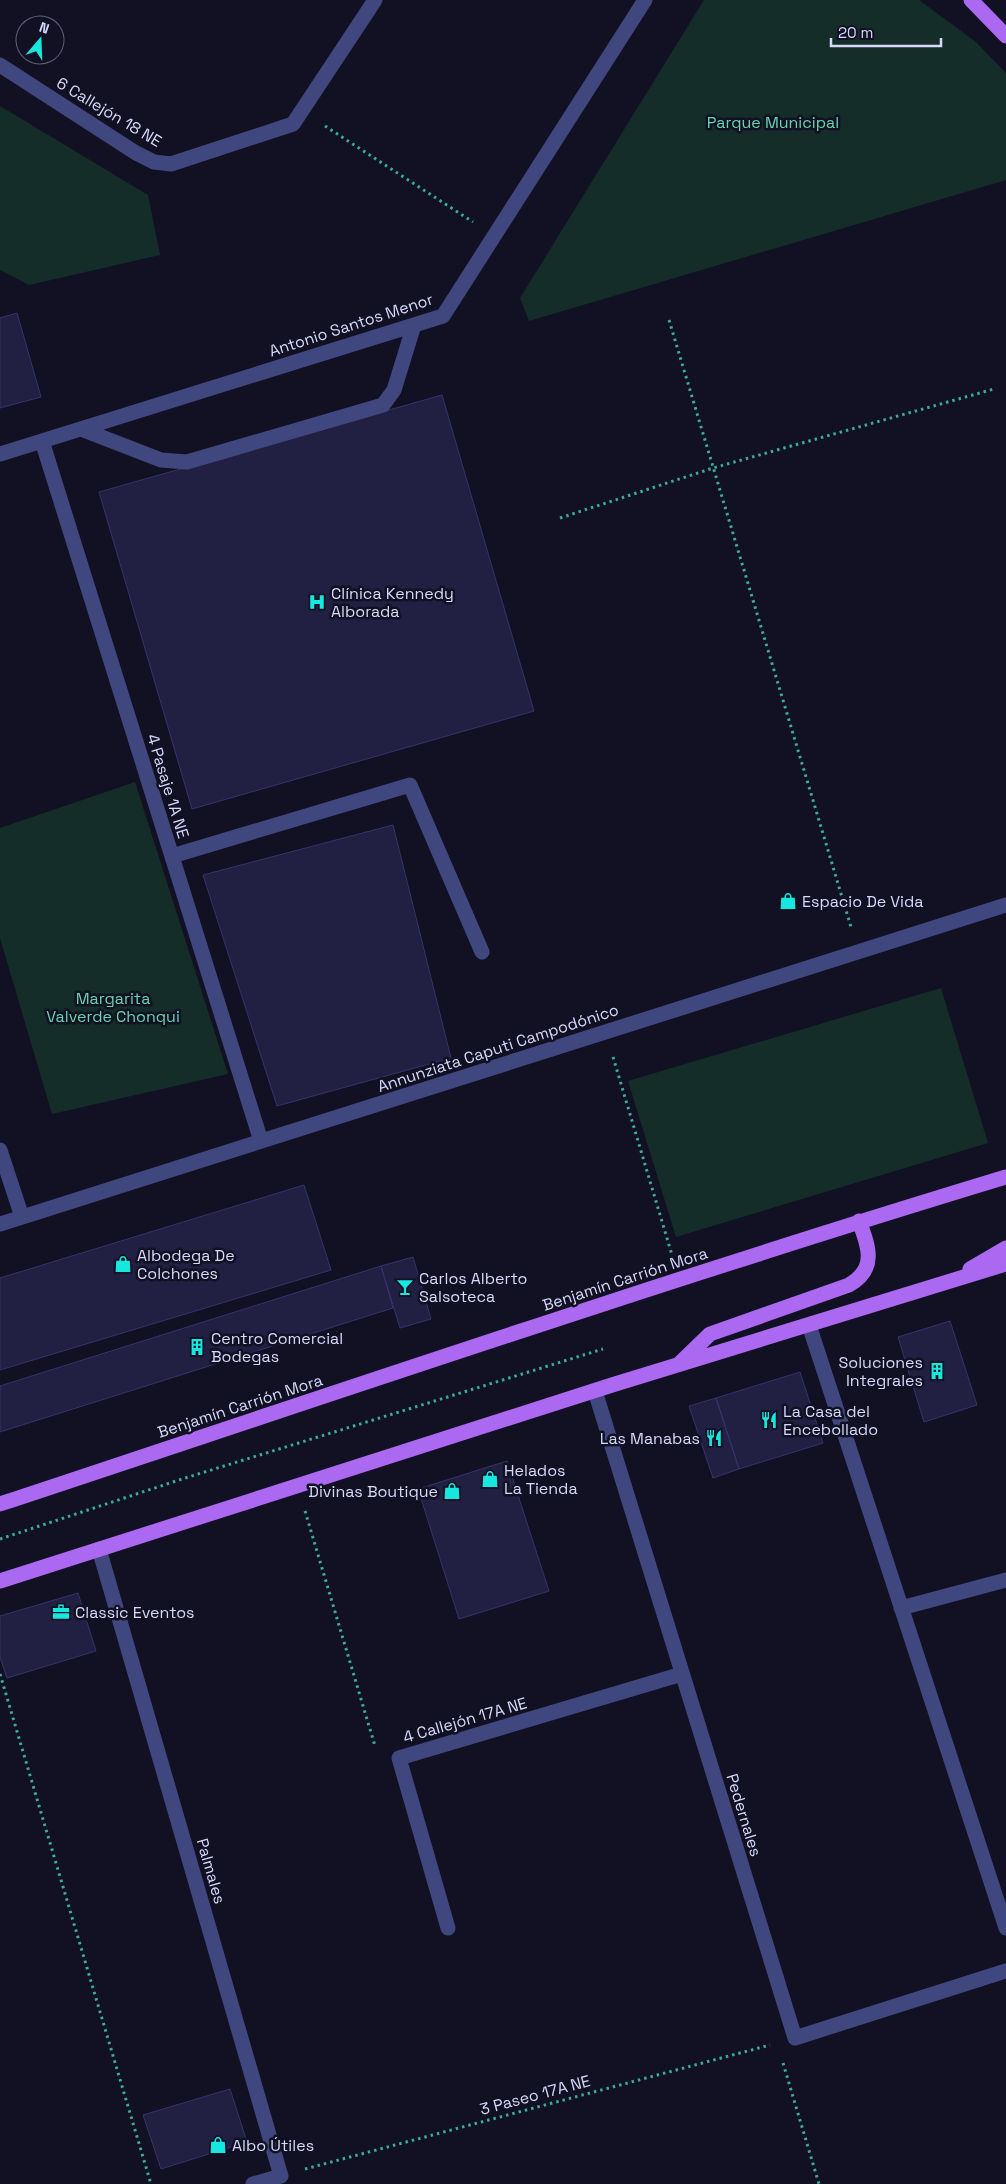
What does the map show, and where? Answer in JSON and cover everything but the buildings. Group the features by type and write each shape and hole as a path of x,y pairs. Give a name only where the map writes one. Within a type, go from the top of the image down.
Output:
{"main road":[{"path":"971,0 1006,36"},
{"name":"Benjamín Carrión Mora","path":"0,1504 859,1221 1006,1177"},
{"path":"678,1366 710,1334 849,1285 860,1278 867,1265 869,1252 859,1221"},
{"path":"944,1284 1006,1248"},
{"path":"0,1581 595,1391 1006,1264"}],"street":[{"name":"6 Callejón 18 NE","path":"0,65 136,153 154,162 171,164 293,124 375,0"},
{"name":"Antonio Santos Menor","path":"0,454 443,316 645,0"},
{"path":"81,429 161,460 187,462 383,404 394,390 414,325"},
{"name":"4 Pasaje 1A NE","path":"42,441 261,1141"},
{"path":"172,856 410,785 482,952"},
{"name":"Annunziata Caputi Campodónico","path":"0,1224 1006,905"},
{"path":"0,1150 22,1217"},
{"path":"809,1325 1006,1928"},
{"name":"Pedernales","path":"595,1391 795,2038"},
{"name":"Palmales","path":"99,1549 281,2176"},
{"path":"901,1608 1006,1580"},
{"name":"4 Callejón 17A NE","path":"448,1928 399,1758 682,1674"},
{"path":"795,2038 1006,1971"},
{"path":"253,2184 281,2176"}],"path":[{"path":"301,110 494,236"},
{"path":"669,320 859,952"},
{"path":"560,518 713,468 994,389"},
{"path":"605,1032 680,1280"},
{"path":"0,1539 192,1476 602,1349"},
{"path":"297,1486 375,1746 399,1758"},
{"path":"0,1674 151,2184"},
{"name":"3 Paseo 17A NE","path":"281,2176 795,2038"},
{"path":"777,2043 818,2184"}],"green space":[{"name":"Parque Municipal","path":"704,0 919,0 976,42 1006,73 1006,180 529,321 520,298"},
{"path":"0,106 148,195 160,255 29,285 0,270"},
{"name":"Margarita Valverde Chonqui","path":"135,782 228,1074 52,1114 0,938 0,828"},
{"path":"941,988 988,1143 676,1237 628,1081"}],"place":[{"name":"Clínica Kennedy Alborada","path":"317,602"},
{"name":"Espacio De Vida","path":"788,901"},
{"name":"Albodega De Colchones","path":"123,1264"},
{"name":"Carlos Alberto Salsoteca","path":"405,1287"},
{"name":"Centro Comercial Bodegas","path":"197,1347"},
{"name":"Soluciones Integrales","path":"937,1371"},
{"name":"La Casa del Encebollado","path":"769,1420"},
{"name":"Las Manabas","path":"714,1438"},
{"name":"Helados La Tienda","path":"490,1479"},
{"name":"Divinas Boutique","path":"452,1491"},
{"name":"Classic Eventos","path":"61,1612"},
{"name":"Albo Útiles","path":"218,2145"}]}
